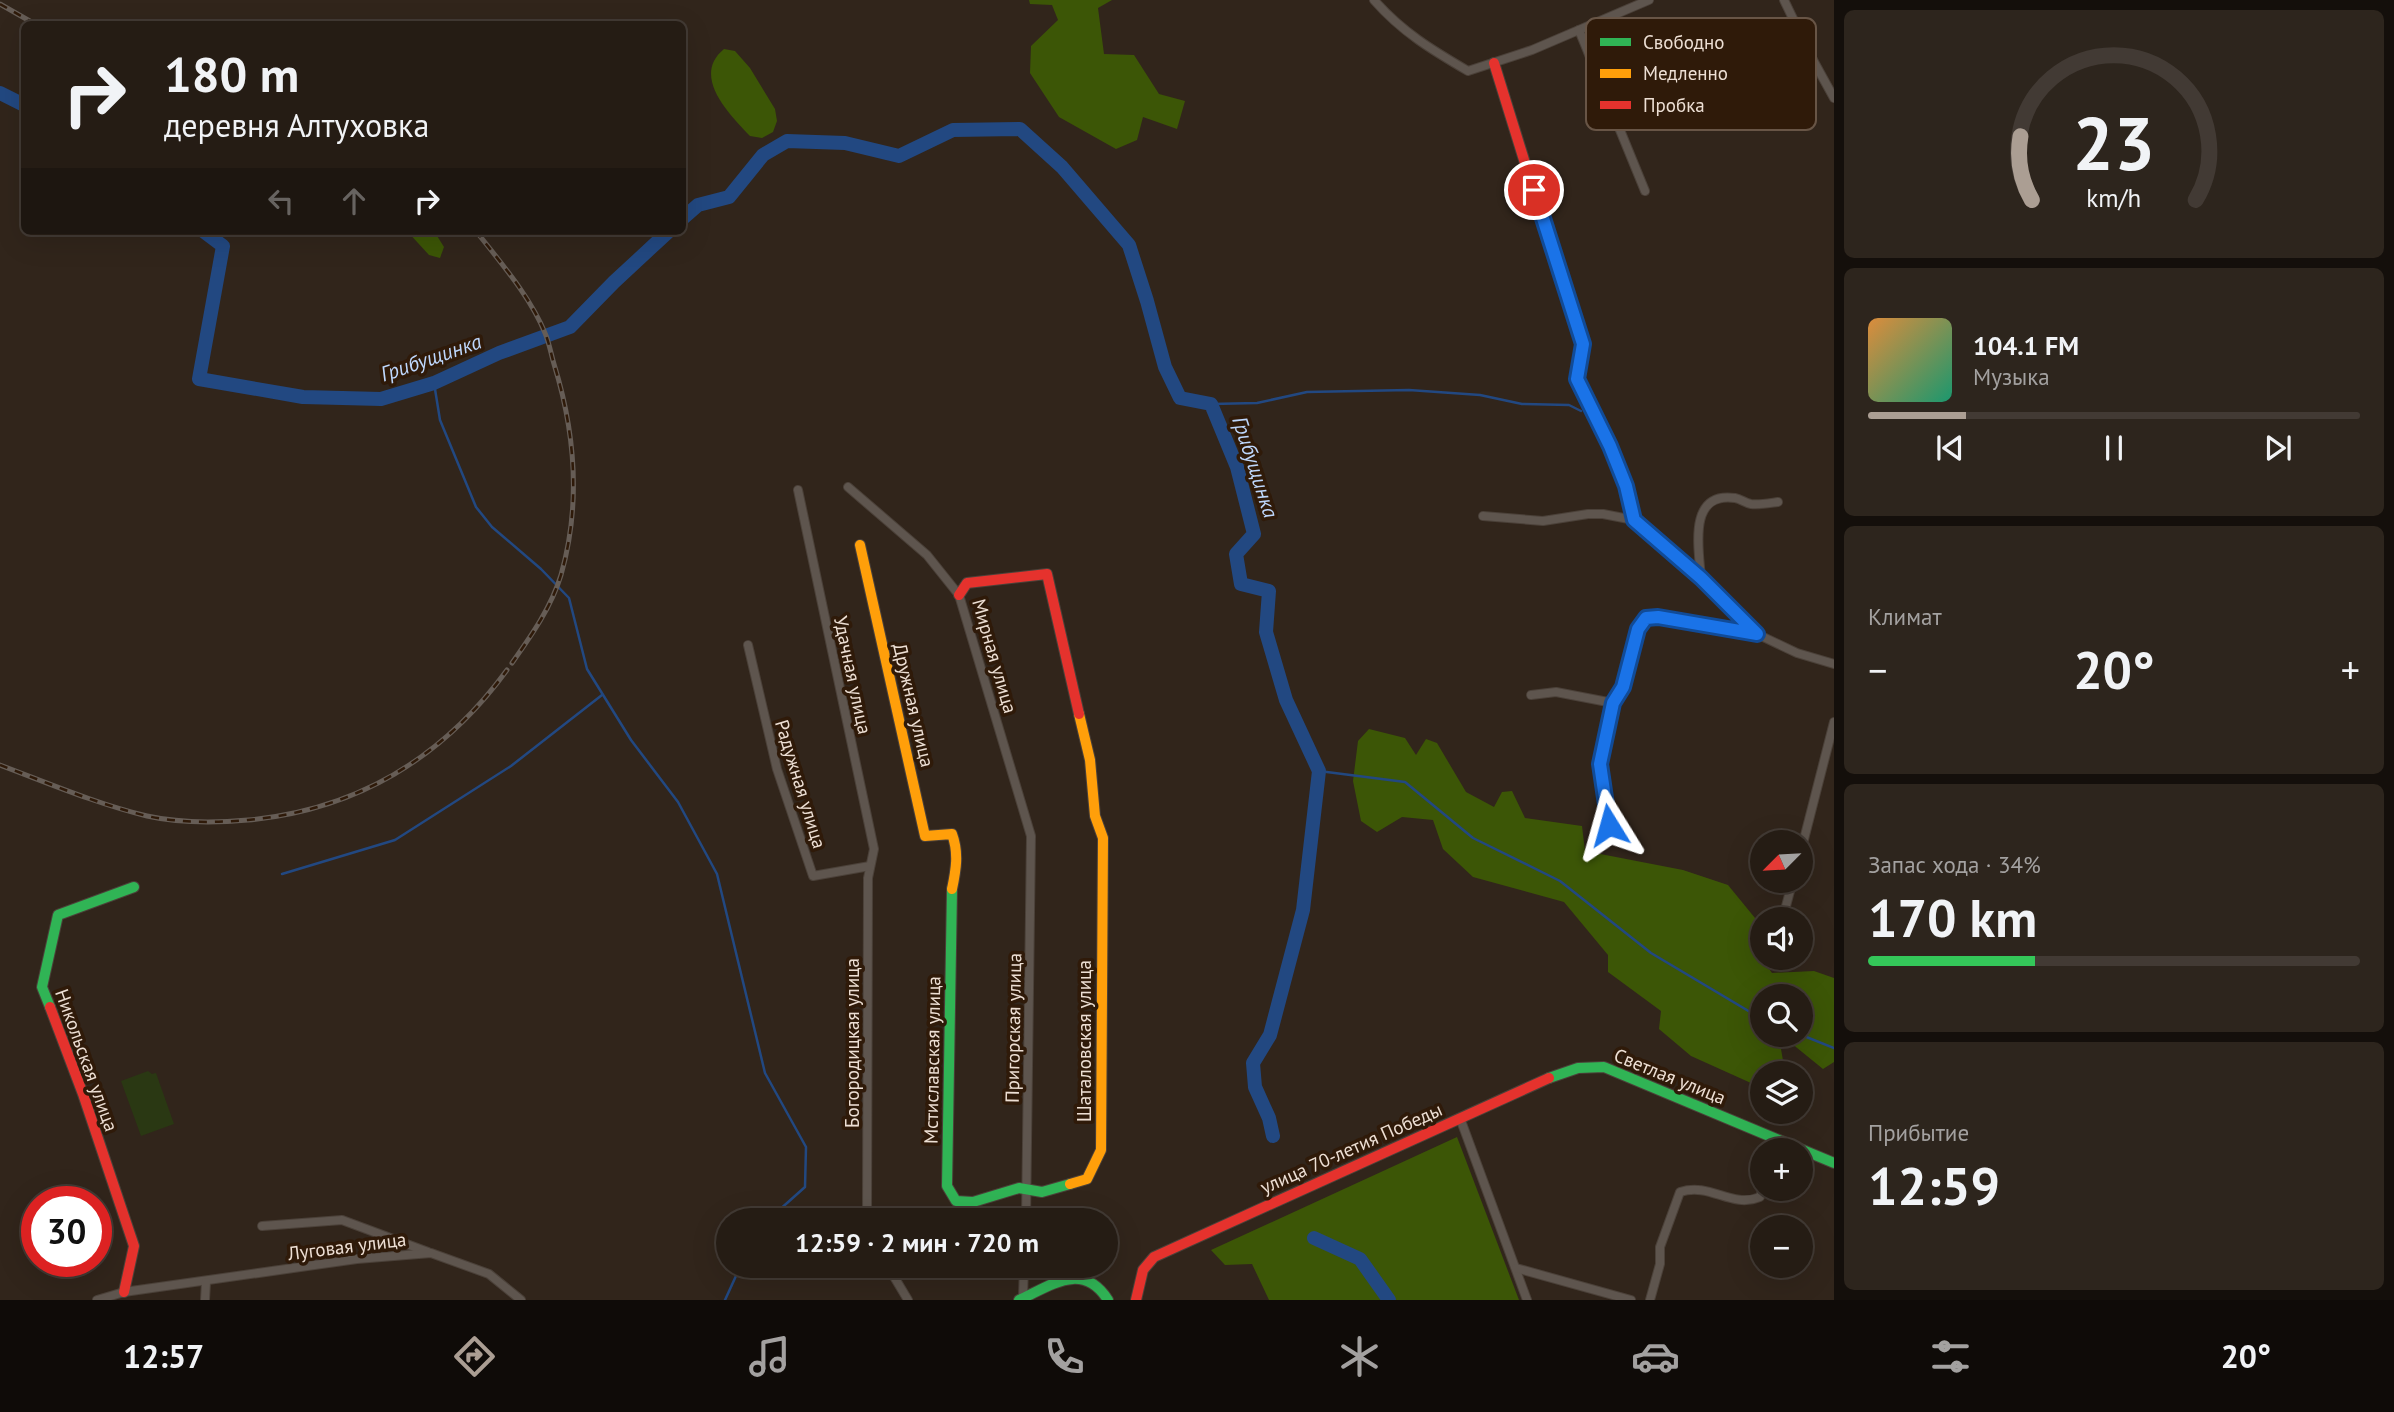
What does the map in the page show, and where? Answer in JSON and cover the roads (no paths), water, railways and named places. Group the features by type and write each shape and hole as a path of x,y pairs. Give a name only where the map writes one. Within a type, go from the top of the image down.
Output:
{"street":[{"path":"1374,0 1393,22 1430,49 1468,71 1532,50 1586,27"},
{"path":"1607,18 1649,0"},
{"path":"1784,0 1793,18"},
{"path":"1579,30 1586,47"},
{"path":"1494,63 1583,344 1577,379 1610,446 1626,486 1634,520"},
{"path":"1816,63 1834,98"},
{"path":"1620,130 1645,191"},
{"name":"Мирная улица","path":"848,487 927,555 959,595 1031,836"},
{"name":"Удачная улица","path":"798,490 874,849 870,866"},
{"path":"1701,578 1699,521 1703,510 1709,504 1724,498 1736,498 1752,504 1778,502"},
{"path":"1483,516 1543,521 1603,514 1634,520 1701,578 1757,634"},
{"name":"Дружная улица","path":"860,545 925,836 952,834 956,843"},
{"name":"Шаталовская улица","path":"959,595 967,583 1047,574 1090,760 1095,816 1103,838 1101,1150 1087,1179 1042,1192 1027,1191"},
{"path":"1609,825 1600,764 1613,703 1623,687 1638,629 1646,618 1658,617 1757,634 1797,653 1834,664"},
{"name":"Радужная улица","path":"748,645 777,769 813,876 870,866"},
{"path":"1531,695 1556,692 1613,703"},
{"path":"1806,830 1834,722"},
{"name":"Пригорская улица","path":"1026,1208 1031,836"},
{"name":"Мстиславская улица","path":"956,843 958,859 952,892 947,1186 956,1201 973,1202 1019,1188 1027,1191"},
{"name":"Богородицкая улица","path":"867,1208 870,866"},
{"name":"Никольская улица","path":"124,1292 134,1246 83,1094 42,987 58,915 134,887"},
{"path":"1786,906 1790,893"},
{"name":"Светлая улица","path":"1460,1118 1537,1083 1591,1065 1604,1067 1834,1163"},
{"name":"улица 70-летия Победы","path":"1136,1300 1143,1270 1154,1256 1460,1118 1527,1300"},
{"path":"1650,1300 1660,1265 1660,1247 1679,1192 1693,1187 1750,1201"},
{"path":"262,1226 342,1220 431,1253"},
{"name":"Луговая улица","path":"97,1300 124,1292 357,1259 431,1253 489,1274 521,1300"},
{"path":"1516,1268 1631,1300"},
{"path":"1023,1278 1021,1299 1078,1277 1094,1280 1108,1300"},
{"path":"895,1278 908,1300"},
{"path":"205,1300 206,1282"}],"waterway":[{"name":"Грибущинка","path":"0,93 21,104"},
{"name":"Грибущинка","path":"686,216 698,205 729,197 763,155 787,141 845,143 899,156 953,130 1020,129 1062,167 1129,245 1165,367 1180,398 1211,404 1237,467 1254,534 1236,554 1241,584 1269,591 1266,632 1286,700 1319,771 1303,910 1270,1035 1253,1063 1255,1087 1269,1118 1273,1136"},
{"name":"Грибущинка","path":"208,235 223,246 199,379 303,397 381,399 434,383 499,353 570,327 665,235"},
{"path":"434,383 440,420 476,507 492,527 541,569 569,598 587,669 631,740 678,802 717,874 765,1073 806,1147 805,1187 781,1208"},
{"path":"1211,404 1257,403 1307,392 1409,390 1480,395 1522,404 1569,405 1581,411"},
{"path":"282,874 395,840 511,766 602,695"},
{"path":"1319,771 1405,782 1473,838 1560,881 1651,953 1750,1012"},
{"path":"1813,1040 1834,1048"},
{"name":"Грибущинка","path":"1314,1238 1360,1259 1389,1300"},
{"path":"725,1300 735,1278"}],"railway":[{"path":"0,4 30,21"},
{"path":"479,235 539,319 549,344 561,390 571,442 571,522 561,575 546,610 512,663"},
{"path":"0,765 91,799 159,818 222,822 288,814 325,805 394,774 455,729 507,670"}]}
